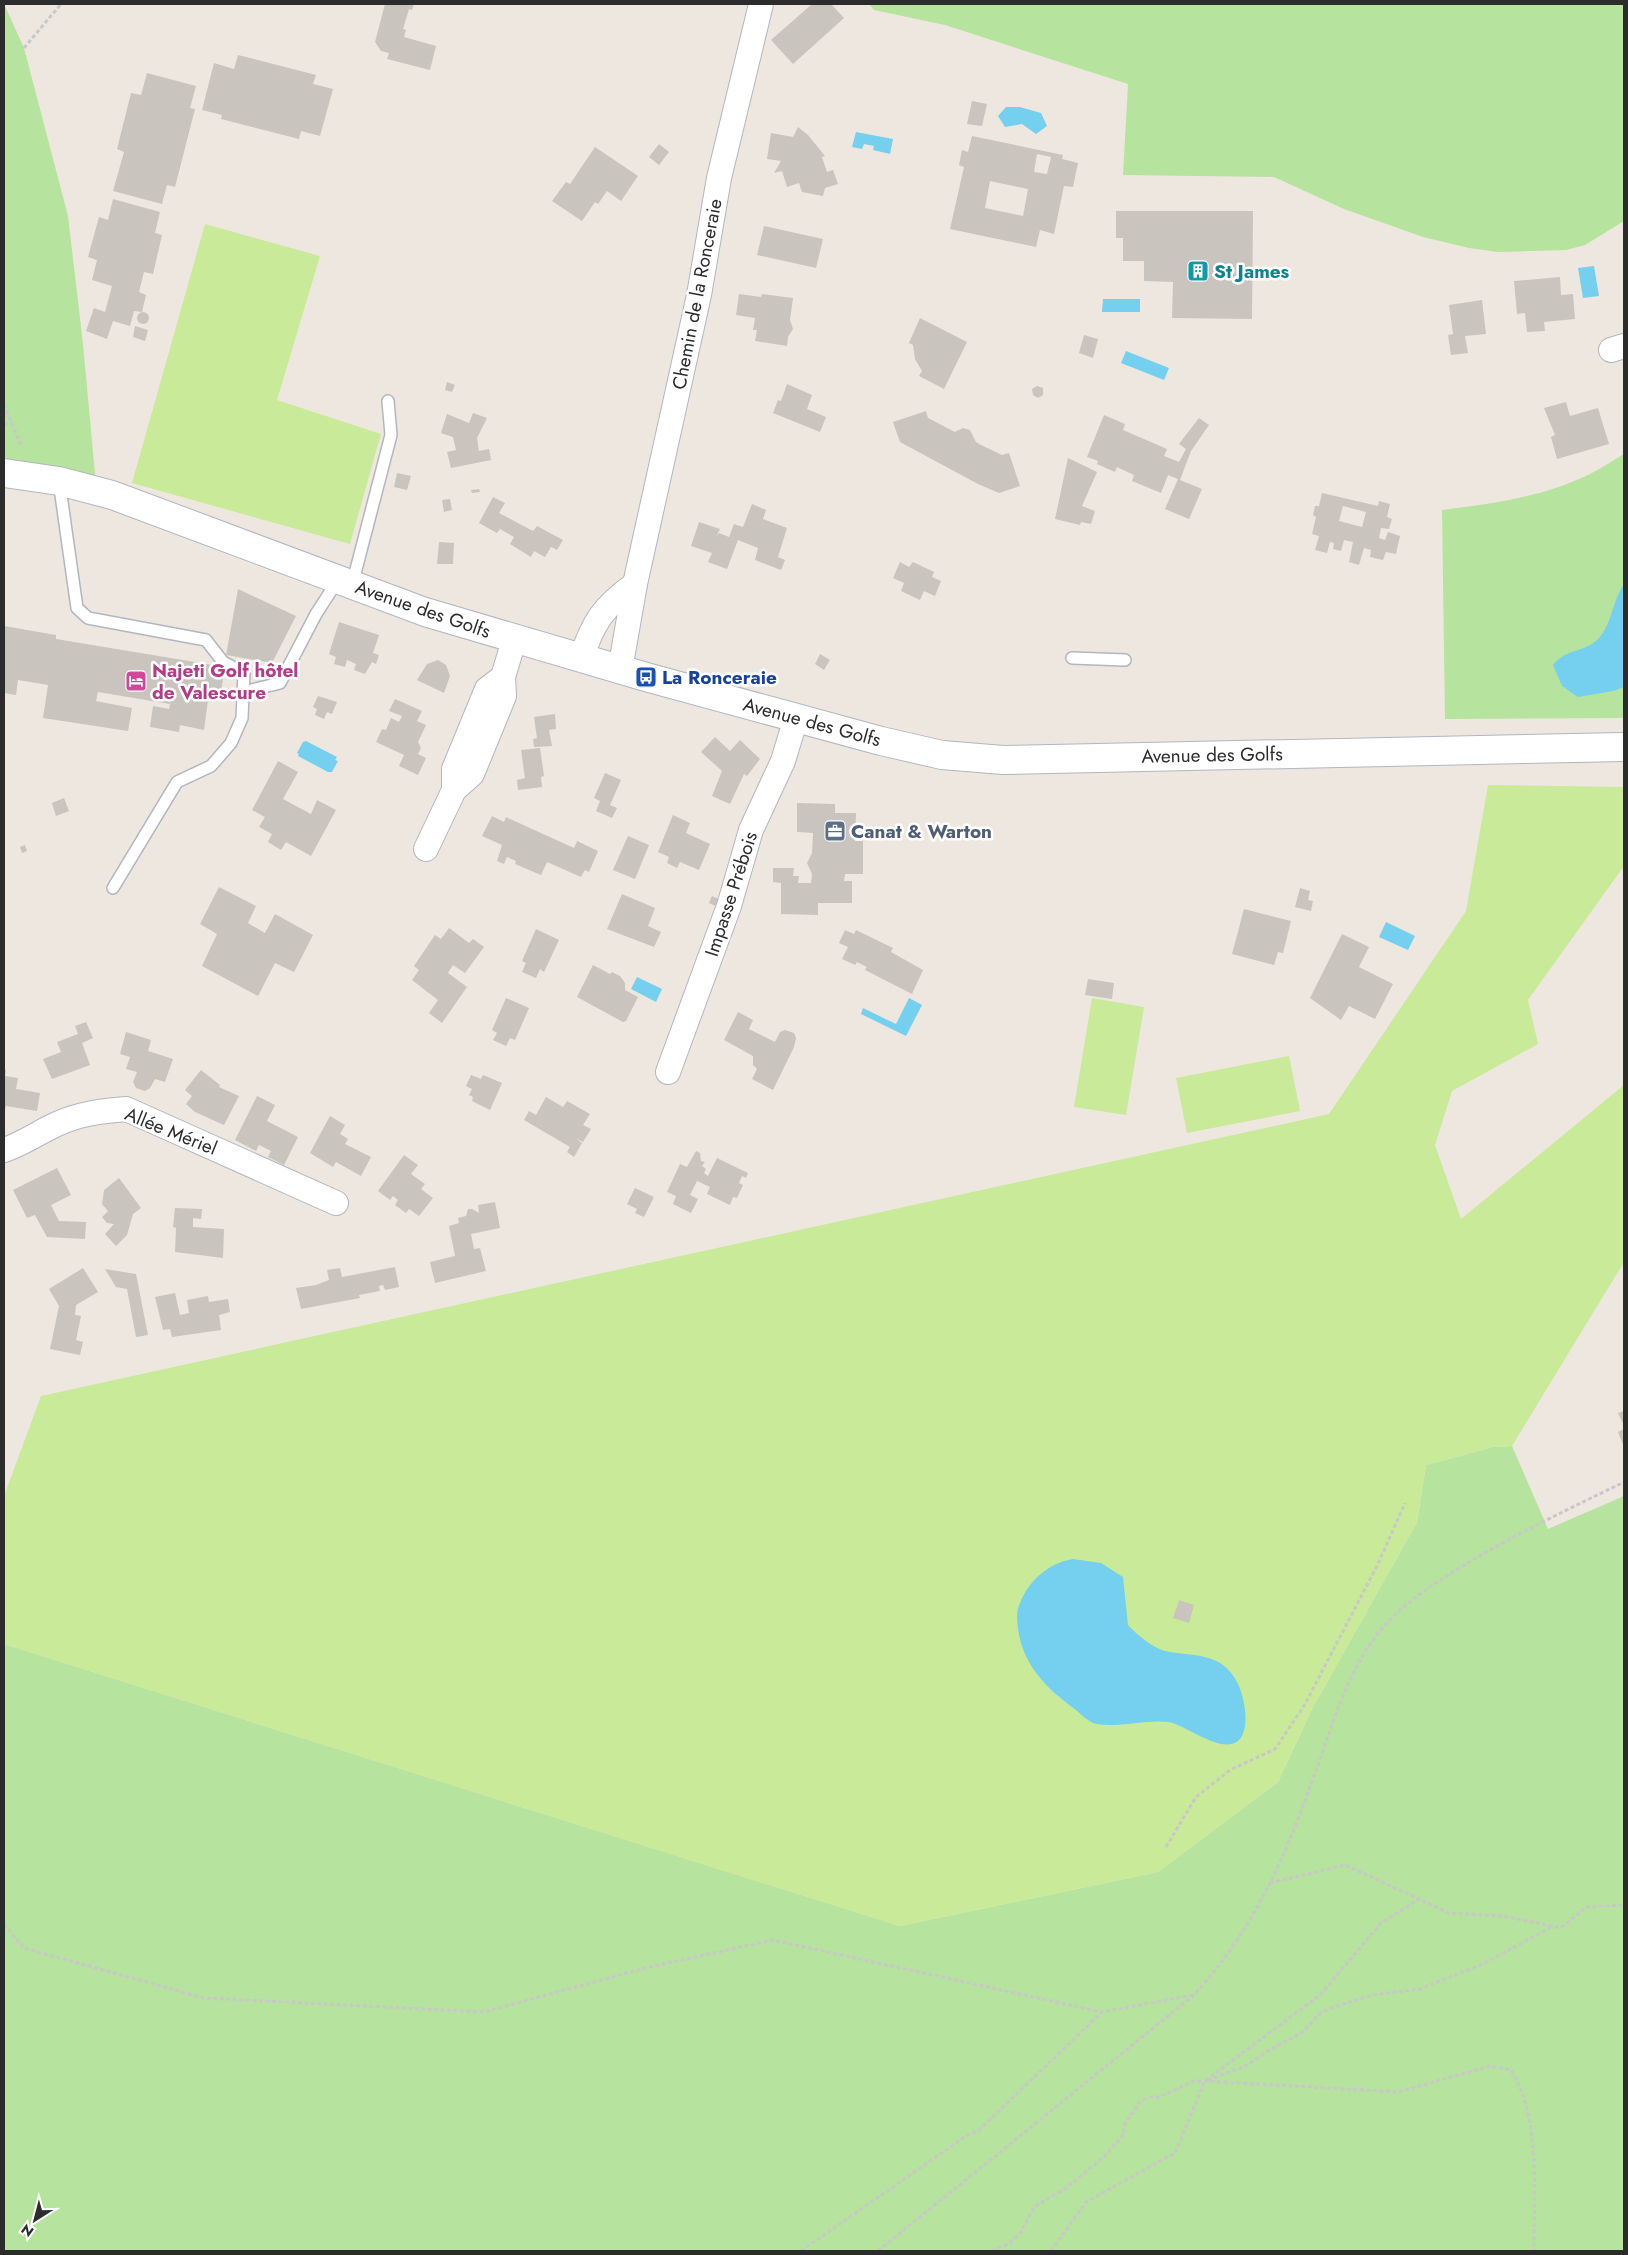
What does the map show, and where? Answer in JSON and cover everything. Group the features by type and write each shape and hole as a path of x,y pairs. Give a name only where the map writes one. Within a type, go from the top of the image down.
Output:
{"main road":[{"name":"Avenue des Golfs","path":"4,473 59,481 112,495 425,612 514,640 796,718 942,755 1003,760 1624,747"}],"street":[{"name":"Chemin de la Ronceraie","path":"620,670 635,584 699,295 719,178 761,4"},
{"path":"581,659 590,630 611,601 635,584"},
{"path":"426,849 454,790 454,769 487,689 503,677 514,640"},
{"name":"Impasse Prébois","path":"668,1072 729,906 751,830 783,761 796,718"},
{"name":"Allée Mériel","path":"4,1150 16,1147 57,1124 89,1112 126,1109 336,1202"}],"lane":[{"path":"243,692 280,683 316,614 345,583 391,435 388,401"},
{"path":"59,481 77,608 88,618 206,640 223,662 244,673 242,718 231,743 212,766 177,782 113,888"},
{"path":"1072,658 1125,660"}],"path":[{"path":"24,48 61,4"},
{"path":"4,405 22,447"},
{"path":"4,424 12,424"},
{"path":"878,2251 1194,1995 1232,1950 1253,1918 1270,1883 1294,1830 1357,1665 1380,1630 1420,1592 1515,1535 1624,1482"},
{"path":"1166,1847 1196,1797 1230,1770 1275,1749 1304,1706 1378,1564 1405,1503"},
{"path":"1270,1883 1345,1865 1449,1913 1504,1916 1561,1928 1586,1907 1624,1904"},
{"path":"1051,2251 1086,2202 1175,2153 1204,2081 1320,1995 1380,1923 1419,1899"},
{"path":"4,1924 24,1948 204,1998 484,2012 645,1968 773,1940 1102,2012 1194,1995"},
{"path":"1204,2081 1246,2066 1269,2050 1303,2032 1318,2015 1330,2008 1372,1995 1420,1989 1483,1964 1551,1926"},
{"path":"801,2251 969,2134 978,2131 1102,2012"},
{"path":"992,2251 1010,2242 1021,2232 1034,2207 1066,2188 1104,2157 1124,2134 1124,2124 1140,2102 1148,2097 1160,2097 1194,2081 1398,2092 1490,2066 1511,2070 1522,2088 1534,2157 1534,2251"}],"green space":[{"path":"4,4 24,48 68,216 83,344 95,474 93,493 4,474"},
{"path":"869,4 1624,4 1624,221 1585,245 1566,250 1498,252 1469,248 1423,237 1344,209 1274,177 1123,175 1128,84 945,25 874,10"},
{"path":"205,224 320,256 277,400 381,434 350,544 132,483"},
{"path":"1624,454 1624,718 1445,719 1442,510 1498,502 1553,489 1588,475"},
{"path":"1488,785 1624,787 1624,866 1528,1000 1538,1044 1452,1091 1435,1145 1461,1219 1624,1085 1624,1262 1512,1446 1493,1447 1426,1465 1417,1522 1312,1709 1278,1782 1158,1872 900,1926 4,1644 4,1496 41,1396 1329,1114 1466,911"},
{"path":"1092,998 1144,1007 1126,1115 1074,1107"},
{"path":"1289,1056 1300,1111 1187,1133 1176,1078"},
{"path":"1512,1446 1548,1529 1624,1496 1624,2251 4,2251 4,1644 900,1926 1158,1872 1278,1782 1312,1709 1417,1522 1426,1465 1493,1447"}],"water":[{"path":"1006,107 1020,107 1041,113 1047,126 1036,134 1022,124 1005,127 998,116"},
{"path":"856,132 893,139 890,154 873,150 874,146 864,144 862,149 852,147"},
{"path":"1594,266 1599,296 1583,298 1578,268"},
{"path":"1103,299 1140,299 1140,312 1102,312"},
{"path":"1126,351 1169,368 1164,380 1121,363"},
{"path":"1624,584 1624,687 1613,691 1578,697 1562,686 1553,665 1564,656 1587,647 1597,640 1606,628"},
{"path":"306,741 337,757 335,760 338,761 332,772 328,772 298,756 299,754 297,753 303,742"},
{"path":"1386,922 1415,936 1408,950 1379,937"},
{"path":"637,977 662,989 656,1002 631,989"},
{"path":"909,998 922,1005 906,1036 861,1014 863,1008 896,1024"},
{"path":"1073,1559 1101,1563 1123,1577 1128,1625 1145,1640 1165,1651 1196,1655 1215,1660 1230,1672 1239,1687 1245,1710 1245,1726 1240,1738 1233,1744 1223,1744 1211,1741 1168,1722 1160,1721 1110,1725 1093,1723 1052,1691 1036,1673 1025,1653 1018,1629 1018,1609 1024,1595 1034,1580 1056,1564"}],"building":[{"path":"385,4 414,4 412,10 409,9 403,29 406,30 404,37 436,46 430,70 387,59 389,53 381,51 375,42"},
{"path":"812,4 831,4 844,18 793,64 771,40"},
{"path":"238,55 316,75 313,84 333,89 320,136 301,131 299,139 221,119 222,115 202,110 214,63 234,69"},
{"path":"147,73 196,86 190,108 195,109 175,187 167,185 162,204 113,191 124,152 117,149 131,93 141,95"},
{"path":"972,101 987,104 982,126 967,124"},
{"path":"798,127 808,135 825,156 822,157 827,172 833,170 838,184 825,188 823,196 802,192 799,183 787,187 782,171 774,173 781,161 767,159 771,133 793,137"},
{"path":"972,136 1063,155 1062,159 1078,163 1073,187 1064,186 1054,234 1040,230 1036,247 950,229 964,167 959,165 962,150 968,152","holes":["1037,154 1051,157 1047,174 1034,172","990,181 1028,189 1023,216 985,208"]},
{"path":"659,144 669,152 659,165 649,157"},
{"path":"595,147 638,176 621,201 607,191 598,204 595,202 582,221 552,201 566,182 570,184"},
{"path":"113,199 160,212 155,233 162,235 153,274 144,272 139,292 146,295 142,312 134,311 130,326 113,321 107,339 86,331 94,308 105,312 112,286 92,280 97,260 88,257 99,217 108,220"},
{"name":"St James","path":"1116,211 1253,211 1252,319 1172,318 1173,282 1144,281 1144,261 1123,261 1123,238 1116,238"},
{"path":"764,226 823,239 816,268 757,255"},
{"path":"1560,277 1561,295 1573,294 1575,319 1544,322 1545,331 1527,332 1525,313 1517,314 1514,281"},
{"path":"739,294 761,297 762,294 793,298 790,320 793,329 788,337 787,346 755,341 757,330 753,330 755,318 736,315"},
{"path":"1482,300 1486,334 1465,336 1468,353 1451,355 1448,335 1453,334 1449,305"},
{"path":"143,312 149,318 143,324 137,318"},
{"path":"920,318 967,342 944,389 919,376 922,371 915,359 913,345 909,343"},
{"path":"135,326 148,330 145,341 133,337"},
{"path":"1084,335 1098,339 1093,358 1079,353"},
{"path":"447,382 455,385 452,392 445,390"},
{"path":"787,384 812,395 807,409 826,417 820,432 773,413 778,400 781,401"},
{"path":"1037,386 1043,388 1043,395 1038,398 1033,395 1032,389"},
{"path":"1566,402 1570,416 1598,408 1609,444 1557,459 1551,437 1555,435 1544,408"},
{"path":"926,411 928,418 955,432 963,428 970,430 976,442 981,445 1002,455 1009,453 1020,486 999,493 978,484 900,442 893,422"},
{"path":"473,413 487,418 477,438 479,451 489,449 491,460 451,468 447,452 456,450 453,437 441,433 447,414 469,423"},
{"path":"1104,415 1125,424 1123,430 1167,449 1164,456 1179,462 1186,449 1179,444 1199,418 1209,425 1191,451 1180,480 1202,489 1189,519 1165,509 1178,479 1168,475 1161,493 1132,481 1134,475 1117,467 1115,472 1097,464 1098,461 1087,457"},
{"path":"1068,458 1097,472 1082,506 1095,511 1091,524 1081,522 1080,525 1055,519"},
{"path":"397,473 411,476 407,490 394,487"},
{"path":"479,489 480,492 472,493 471,490"},
{"path":"1322,493 1378,506 1379,501 1390,504 1387,517 1392,519 1389,529 1381,528 1379,538 1385,540 1388,532 1400,536 1396,554 1386,552 1383,560 1370,557 1371,550 1364,548 1359,565 1349,562 1353,542 1344,540 1341,551 1333,549 1334,543 1330,542 1327,553 1315,550 1319,536 1312,534 1316,517 1313,515 1315,506 1319,506","holes":["1343,506 1366,512 1362,527 1339,521"]},
{"path":"493,497 505,503 499,513 533,531 537,526 563,540 557,550 551,547 545,557 534,551 531,557 510,544 514,537 500,529 497,533 479,523"},
{"path":"450,499 452,510 444,512 442,500"},
{"path":"752,504 766,510 763,519 787,528 778,557 785,560 781,570 755,560 758,548 738,540 727,569 708,562 712,553 691,546 699,522 720,529 716,537 719,533 729,537 734,524 743,527"},
{"path":"439,542 454,543 453,564 437,564"},
{"path":"900,562 909,567 913,562 934,572 932,577 941,581 935,596 924,591 920,600 901,591 904,583 893,578"},
{"path":"238,589 296,616 272,663 226,655"},
{"path":"339,622 379,635 373,653 379,655 376,664 372,662 365,674 354,670 356,664 347,660 345,667 334,664 336,657 329,654"},
{"name":"Najeti Golf hôtel de Valescure","path":"4,626 56,635 56,639 213,665 212,676 223,678 221,695 209,693 204,730 180,725 179,732 150,727 153,706 169,709 170,704 98,692 96,701 132,708 128,731 43,718 48,685 18,680 16,695 4,693"},
{"path":"820,654 830,660 824,670 815,664"},
{"path":"438,660 446,665 450,676 444,693 417,680 427,664"},
{"path":"318,696 337,702 332,714 327,712 324,719 315,715 317,709 313,707"},
{"path":"395,699 422,711 417,721 426,725 418,742 421,748 418,754 426,758 418,775 399,766 404,755 376,742 382,729 386,730 391,718 399,722 402,716 389,711"},
{"path":"555,714 556,729 549,730 552,746 534,747 533,739 537,738 534,717"},
{"path":"715,737 730,751 740,740 760,759 747,776 744,774 730,804 712,796 722,771 701,752"},
{"path":"540,748 544,776 541,777 542,787 518,790 517,780 525,778 521,750"},
{"path":"278,761 298,772 283,799 311,814 317,800 336,810 311,856 286,842 281,850 268,842 272,834 259,827 265,817 252,810"},
{"path":"605,773 621,780 610,805 617,808 612,818 596,811 600,801 594,798"},
{"path":"64,798 69,811 56,816 52,803"},
{"path":"797,803 835,804 835,813 856,813 855,841 863,841 863,874 845,874 844,881 852,881 852,903 818,903 818,915 781,914 781,883 773,882 773,868 794,868 793,876 799,876 798,883 811,883 812,874 807,863 812,853 813,833 797,832"},
{"path":"673,815 690,823 686,833 710,844 699,870 680,862 677,868 667,863 669,857 658,852"},
{"path":"492,816 504,822 506,817 574,848 577,841 598,851 589,872 585,870 581,877 547,862 541,875 515,864 516,861 507,857 504,864 497,861 502,845 482,836"},
{"path":"628,836 649,845 635,879 613,870"},
{"path":"25,845 27,851 22,853 20,847"},
{"path":"219,887 256,906 248,923 265,933 275,914 313,935 294,972 275,963 258,996 202,966 217,934 200,924"},
{"path":"1300,888 1310,891 1308,900 1313,901 1311,911 1295,907"},
{"path":"622,894 655,908 648,926 661,932 654,947 607,929"},
{"path":"712,896 721,900 718,907 709,903"},
{"path":"1244,909 1291,921 1283,953 1278,952 1274,965 1232,954"},
{"path":"449,928 469,943 473,939 484,947 465,973 453,965 448,973 467,987 442,1023 429,1013 438,1000 412,980 419,970 414,966 435,935 441,939"},
{"path":"536,929 559,940 544,972 540,969 536,978 522,972 526,963 522,961"},
{"path":"845,930 854,934 856,930 893,948 891,952 923,970 912,994 865,970 867,967 857,962 855,965 842,959 848,947 839,943"},
{"path":"1342,934 1369,947 1359,967 1393,984 1375,1019 1349,1006 1341,1020 1310,998"},
{"path":"593,965 610,974 612,972 620,976 625,983 625,990 638,997 626,1021 623,1022 577,997"},
{"path":"1088,979 1114,983 1112,999 1085,995"},
{"path":"506,998 529,1008 515,1040 510,1038 506,1046 493,1040 497,1033 492,1030"},
{"path":"738,1012 753,1020 749,1029 775,1042 780,1032 785,1030 794,1033 796,1038 794,1047 773,1090 752,1079 757,1069 753,1065 753,1056 724,1040"},
{"path":"86,1022 93,1038 82,1043 90,1065 52,1079 43,1059 61,1052 57,1042 78,1034 75,1026"},
{"path":"126,1032 151,1040 148,1051 173,1059 165,1082 155,1079 150,1088 145,1091 136,1088 133,1082 137,1072 126,1069 130,1057 120,1054"},
{"path":"4,1070 6,1070 5,1076 18,1078 16,1089 40,1093 37,1111 6,1106 4,1111"},
{"path":"201,1070 220,1085 219,1087 239,1096 224,1125 195,1112 186,1104 192,1096 185,1090"},
{"path":"471,1075 481,1079 483,1075 502,1083 490,1110 472,1101 473,1097 469,1095 472,1089 466,1086"},
{"path":"257,1096 275,1105 267,1121 298,1137 284,1165 268,1157 271,1151 259,1145 256,1151 235,1140"},
{"path":"546,1097 563,1107 567,1101 590,1114 583,1125 591,1129 583,1142 576,1138 582,1143 574,1157 567,1152 570,1147 524,1120 529,1111 536,1115"},
{"path":"330,1116 345,1125 340,1134 348,1139 345,1144 371,1157 361,1176 336,1162 333,1167 310,1153"},
{"path":"696,1151 700,1153 701,1161 705,1162 702,1166 706,1169 704,1173 708,1176 717,1158 748,1173 746,1178 742,1176 739,1183 743,1185 737,1198 733,1197 730,1205 707,1194 710,1187 697,1181 690,1195 698,1199 691,1213 673,1204 676,1196 667,1192 680,1164 687,1167"},
{"path":"404,1155 418,1165 411,1174 425,1184 421,1189 433,1198 419,1216 409,1209 406,1213 395,1205 398,1200 393,1196 390,1200 378,1191"},
{"path":"57,1168 71,1195 51,1205 59,1221 86,1222 85,1239 47,1237 35,1215 27,1218 13,1190"},
{"path":"119,1178 141,1208 133,1214 127,1235 116,1246 105,1234 114,1224 107,1223 102,1217 108,1211 102,1204 104,1190"},
{"path":"635,1188 654,1197 644,1217 635,1213 637,1209 627,1204"},
{"path":"495,1202 500,1228 471,1234 474,1249 480,1248 486,1271 435,1283 430,1262 455,1256 449,1226 459,1223 458,1218 466,1216 468,1209 479,1213 478,1205"},
{"path":"175,1208 202,1209 201,1219 193,1218 193,1227 224,1229 223,1258 175,1252 176,1228 173,1227"},
{"path":"395,1267 399,1287 385,1290 383,1285 379,1286 380,1291 359,1295 360,1298 301,1309 296,1288 316,1285 329,1280 327,1270 340,1268 342,1277"},
{"path":"83,1268 98,1292 76,1305 75,1315 81,1316 76,1340 83,1342 80,1355 50,1349 59,1306 49,1289"},
{"path":"105,1269 136,1274 148,1335 136,1337 127,1289 116,1287"},
{"path":"175,1293 180,1315 189,1313 187,1300 208,1296 209,1302 228,1299 230,1312 219,1315 221,1330 172,1337 170,1329 163,1330 155,1297"},
{"path":"1624,1411 1624,1426 1618,1413"},
{"path":"1624,1429 1624,1447 1618,1432"},
{"path":"1179,1600 1194,1605 1189,1623 1173,1618"}],"place":[{"name":"St James","path":"1198,271"},
{"name":"La Ronceraie","path":"646,677"},
{"name":"Najeti Golf hôtel de Valescure","path":"136,681"},
{"name":"Canat & Warton","path":"835,831"}]}
